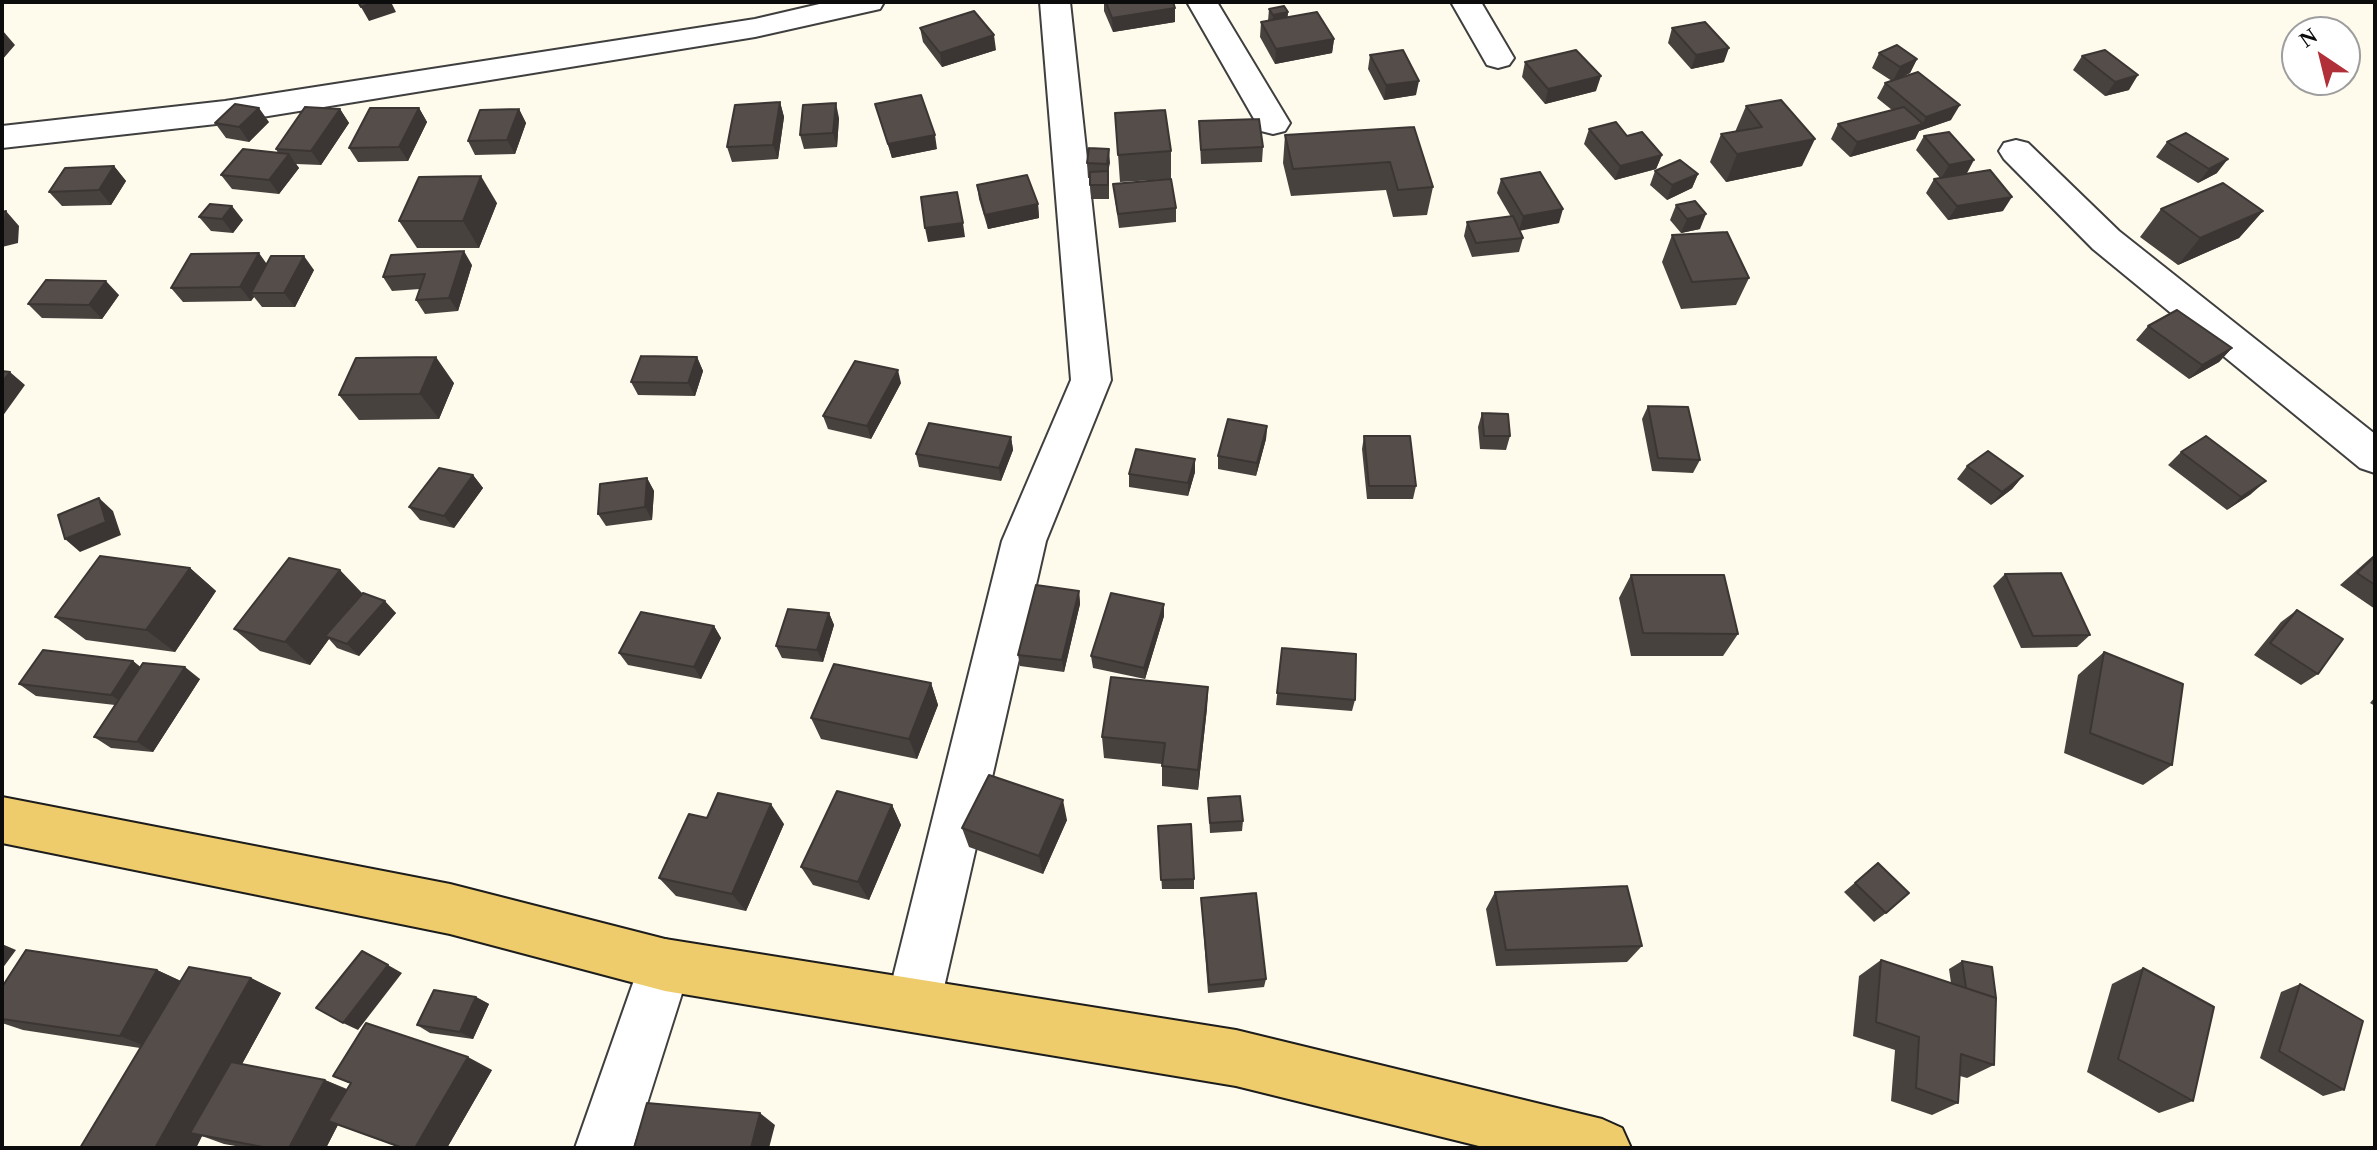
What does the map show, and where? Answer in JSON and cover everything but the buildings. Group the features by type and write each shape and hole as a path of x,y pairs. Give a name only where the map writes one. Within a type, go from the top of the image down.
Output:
{"main road":[{"path":"2,820 450,909 665,965 1236,1058 1602,1148"}],"street":[{"path":"2,137 241,110 755,28 869,2"},
{"path":"913,1005 1024,541 1091,380 1055,2"},
{"path":"1202,2 1273,123"},
{"path":"1466,2 1498,58"},
{"path":"2016,151 2106,240 2375,457"},
{"path":"604,1148 665,965"}]}
